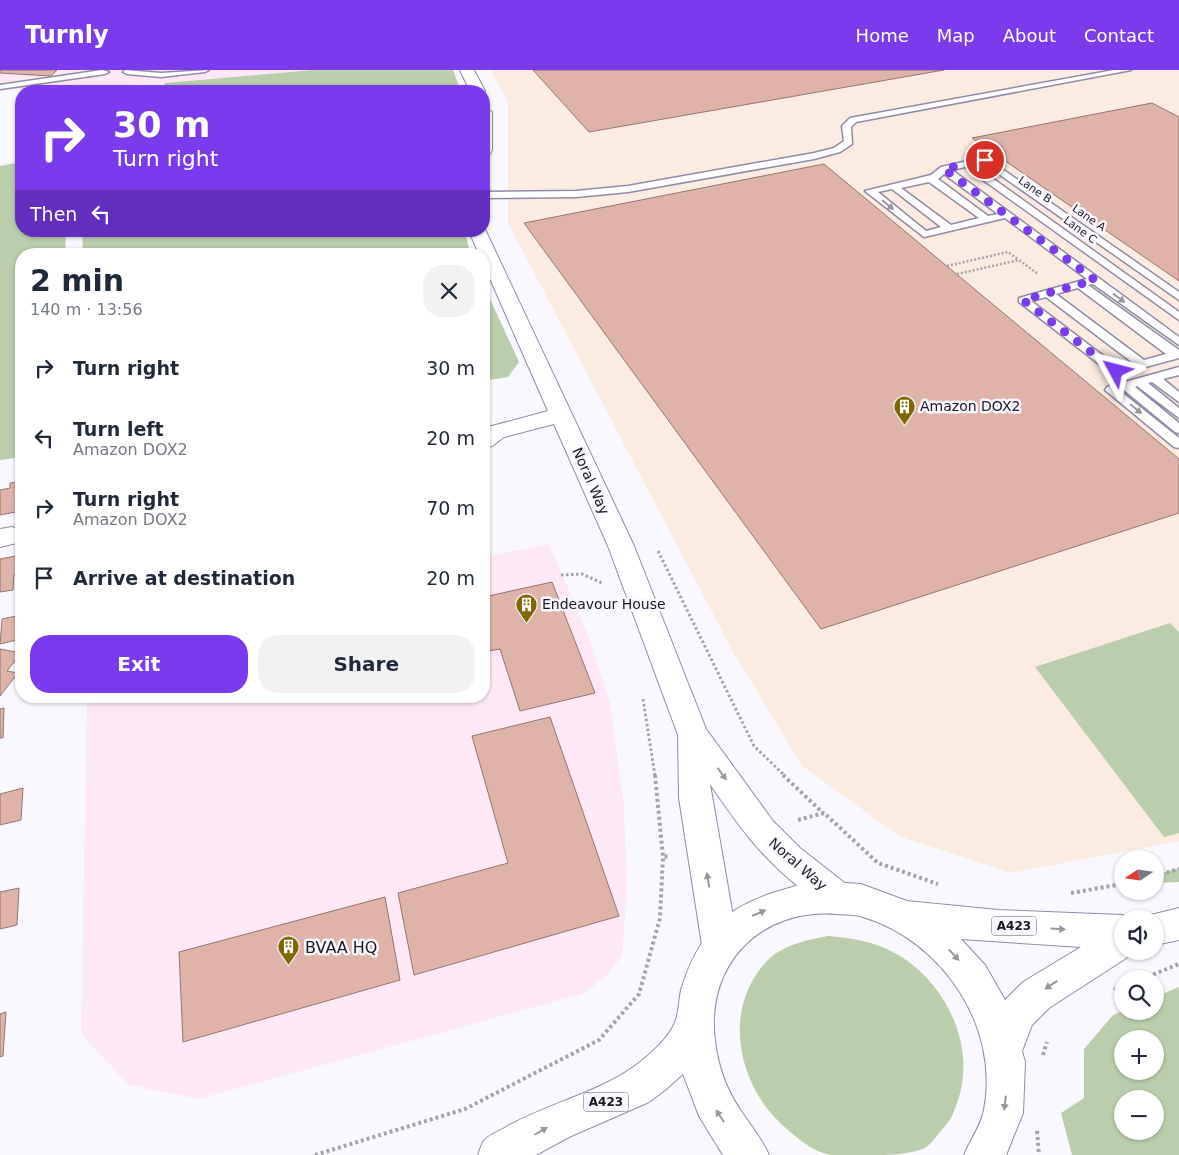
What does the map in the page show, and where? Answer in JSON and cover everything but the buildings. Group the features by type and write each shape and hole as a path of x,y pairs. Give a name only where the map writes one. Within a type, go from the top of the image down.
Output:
{"main road":[{"path":"467,70 474,85"},
{"name":"Noral Way","path":"490,258 621,546 693,735 761,830 788,859 834,895"},
{"path":"490,436 496,432 561,415"},
{"name":"Noral Way","path":"693,735 695,798 720,945"},
{"path":"749,1155 717,1112 699,1068 694,1025 700,982 720,945 750,916 790,900 834,895 870,902 905,916 940,940 969,971 991,1008 1004,1050 1007,1080 1004,1109 988,1150 984,1155"},
{"name":"A423","path":"905,916 998,926 1114,932"},
{"path":"1164,927 1179,924"},
{"path":"1004,1050 1018,1013 1036,995 1114,946"},
{"name":"A423","path":"498,1155 554,1124 638,1088 684,1046 694,1025"}],"lane":[{"path":"57,79 63,70"},
{"path":"0,87 117,72 161,75 205,70"},
{"path":"490,195 576,194 628,189 806,157 843,147 848,142 846,126 853,120 1126,70"},
{"path":"975,162 917,181 882,188 935,231 996,217"},
{"name":"Lane A","path":"975,162 1179,297"},
{"name":"Lane B","path":"975,162 1179,308"},
{"name":"Lane C","path":"975,162 1179,317"},
{"path":"937,174 996,217 1095,280 1179,342"},
{"path":"937,174 996,217"},
{"path":"917,181 973,222"},
{"path":"905,184 960,226"},
{"path":"893,186 948,228"},
{"path":"1059,290 1095,280"},
{"path":"1059,290 1163,358"},
{"path":"1059,290 1163,358"},
{"path":"1059,290 1130,367 1163,358"},
{"path":"1179,383 1173,372 1111,390 1179,444"},
{"path":"1154,378 1179,398"},
{"path":"1139,382 1179,414"},
{"path":"1126,386 1179,429"}],"path":[{"path":"948,266 1008,252 1059,290"},
{"path":"957,274 1019,260"},
{"path":"658,550 754,746 824,813"},
{"path":"561,575 574,572 598,579 604,585"},
{"path":"642,692 654,758 663,857"},
{"path":"1164,873 1179,869"},
{"path":"1164,970 1179,964"},
{"path":"1108,992 1114,989"},
{"path":"1041,1061 1050,1035"},
{"path":"1037,1126 1039,1155"}],"shaded area":[{"path":"0,70 313,70 165,83 15,85 15,89 0,90"},
{"path":"490,70 1179,70 1179,841 1132,850 1114,850 1114,853 1011,873 901,837 802,766 733,652 508,223 508,101"},
{"path":"549,544 588,635 610,702 624,807 627,889 622,956 604,978 582,994 199,1099 129,1085 81,1034 87,703 490,703 490,556"}],"green space":[{"path":"313,70 453,70 459,85 164,85 165,83"},
{"path":"15,163 15,237 66,237 65,248 15,248 15,458 0,460 0,166"},
{"path":"82,237 466,237 469,248 83,248"},
{"path":"490,299 519,362 508,377 490,380"},
{"path":"1170,623 1179,632 1179,833 1164,837 1035,667"},
{"path":"1179,868 1179,882 1164,883 1164,872"},
{"path":"828,936 878,945 912,964 928,979 942,997 952,1017 960,1038 963,1060 962,1082 951,1118 925,1148 890,1155 826,1154 798,1139 771,1114 757,1094 747,1072 741,1048 740,1025 744,1001 753,979 775,954 797,943"},
{"path":"1179,987 1179,1155 1072,1155 1061,1113 1084,1098 1084,1049 1113,1015 1114,1020 1164,1020 1164,993"}],"place":[{"name":"Amazon DOX2","path":"904,425"},
{"name":"Endeavour House","path":"526,623"},
{"name":"BVAA HQ","path":"289,966"}],"route":[{"path":"985,160 944,169 1095,280 1023,300 1116,371"}]}
